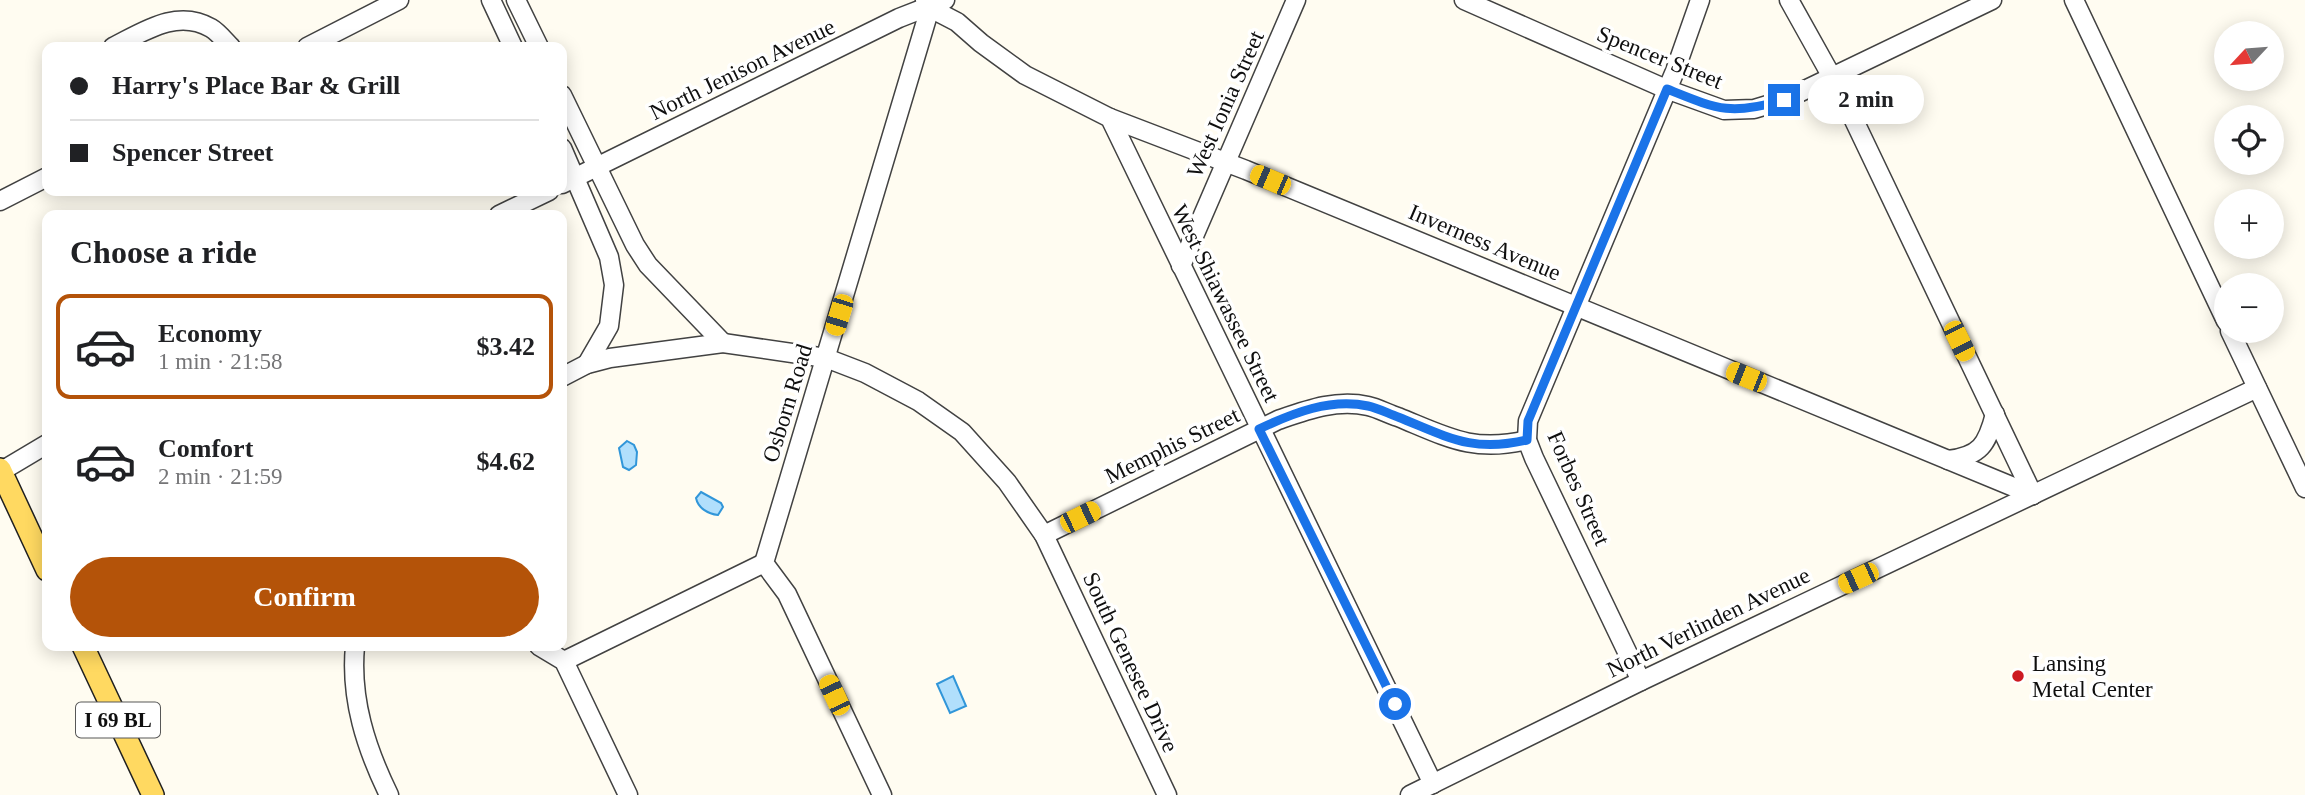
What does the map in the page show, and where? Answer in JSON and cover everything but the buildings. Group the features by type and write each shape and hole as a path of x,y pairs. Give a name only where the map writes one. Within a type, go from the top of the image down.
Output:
{"main road":[{"path":"0,471 42,559"},
{"name":"I 69 BL","path":"85,651 153,795"}],"street":[{"path":"317,42 399,0"},
{"path":"491,0 511,42"},
{"path":"516,0 537,42"},
{"name":"West Ionia Street","path":"1181,266 1296,0"},
{"name":"Spencer Street","path":"1464,0 1667,89 1724,110 1754,109 1784,100 1992,0"},
{"name":"Forbes Street","path":"1641,681 1534,458 1527,440 1528,421 1667,89 1700,0"},
{"path":"1789,0 1832,77 2034,495"},
{"path":"2074,0 2214,296"},
{"path":"933,3 1025,75 1110,118"},
{"name":"North Jenison Avenue","path":"569,181 933,3"},
{"name":"Osborn Road","path":"764,563 933,3"},
{"path":"122,42 151,27 174,20 211,28 225,42"},
{"path":"567,106 635,245 648,265 723,343"},
{"name":"Inverness Avenue","path":"1110,118 1226,163 2034,495"},
{"name":"West Shiawassee Street","path":"1110,118 1433,784"},
{"path":"0,201 42,180"},
{"path":"569,181 609,257 614,285 609,326 587,364"},
{"path":"509,210 539,196"},
{"path":"609,257 635,245"},
{"name":"South Genesee Drive","path":"567,374 587,364 610,358 723,343 826,358 865,373 918,401 962,432 1007,482 1044,535 1167,795"},
{"path":"2236,343 2305,488"},
{"name":"North Verlinden Avenue","path":"1410,795 1641,681 2257,388"},
{"name":"Memphis Street","path":"1044,535 1259,429 1317,406 1368,406 1464,444 1490,446 1527,440"},
{"path":"1948,460 1966,458 1981,449 1990,434 1995,414"},
{"path":"0,471 42,449"},
{"path":"564,661 764,563 787,594 882,795"},
{"path":"355,651 353,668 358,712 372,760 389,795"},
{"path":"547,651 564,661 628,795"}],"water":[{"path":"627,441 634,445 637,452 636,465 629,470 623,467 619,448"},
{"path":"701,492 721,503 723,507 718,515 701,508 696,498"},
{"path":"953,676 966,706 950,713 937,684"}],"place":[{"name":"Lansing Metal Center","path":"2018,676"}],"route":[{"path":"1395,704 1259,429 1317,406 1341,404 1368,406 1464,444 1490,446 1527,440 1528,421 1667,89 1724,110 1754,109 1784,100"}]}
